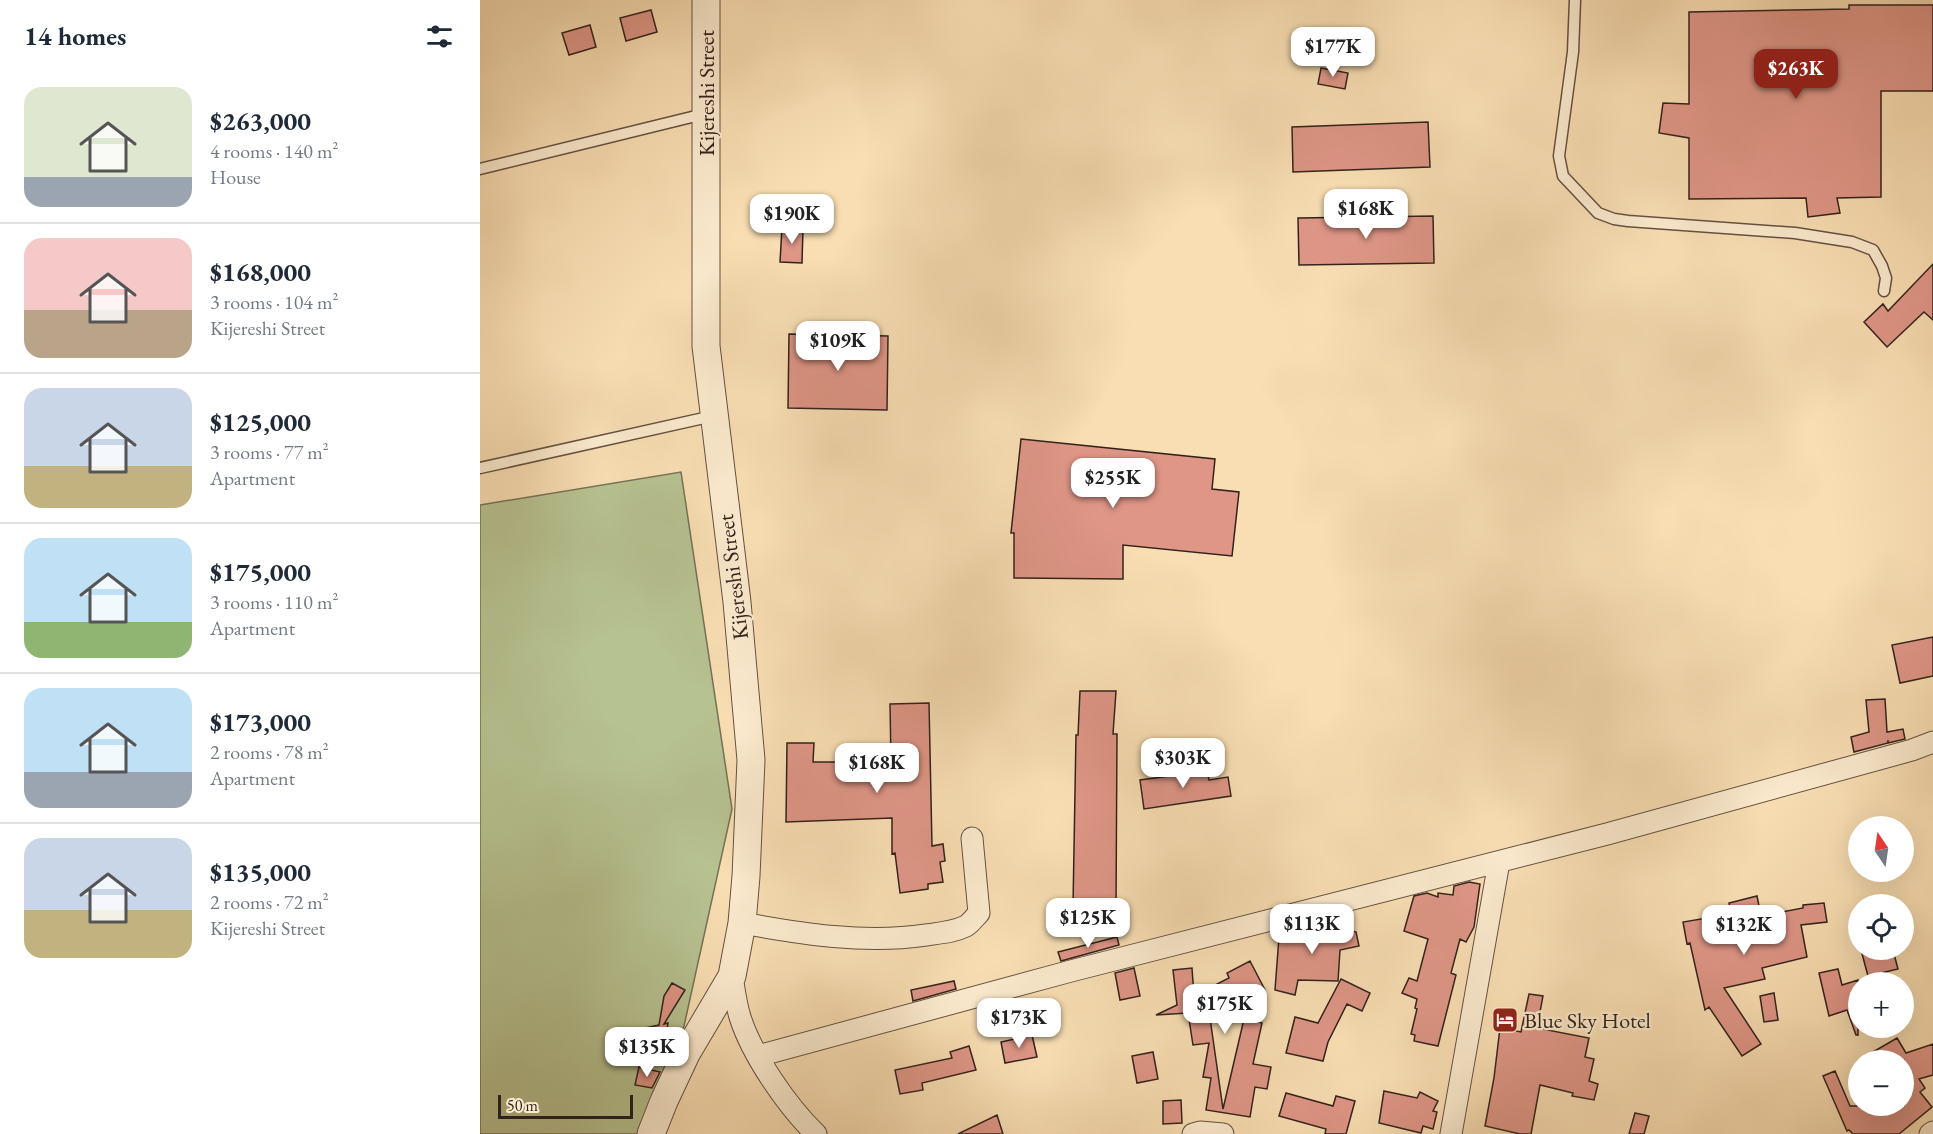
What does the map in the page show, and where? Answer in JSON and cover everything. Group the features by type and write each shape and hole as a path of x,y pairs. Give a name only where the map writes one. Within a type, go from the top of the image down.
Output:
{"street":[{"name":"Kijereshi Street","path":"651,1134 686,1054 732,976 742,923 751,760 737,602 706,346 706,0"},
{"path":"758,1056 1071,971 1498,862 1912,750 1933,742"},
{"path":"742,923 829,936 871,938 919,936 948,932 969,925 979,913 972,838"},
{"path":"1451,1134 1498,862"},
{"path":"732,976 740,1017 758,1056 785,1098 816,1134"},
{"path":"1193,1134 1200,1132 1223,1134"}],"lane":[{"path":"1575,0 1573,52 1559,156 1563,176 1598,213 1628,221 1795,233 1852,242 1873,250 1886,278 1884,291"},
{"path":"480,169 705,114"},
{"path":"480,468 713,416"}],"green space":[{"path":"681,472 732,809 684,1026 640,1134 480,1134 480,505"}],"building":[{"path":"1849,5 1933,5 1933,91 1881,91 1881,197 1837,198 1840,213 1808,217 1806,198 1689,199 1689,138 1659,133 1663,103 1689,104 1689,12 1849,9"},
{"path":"651,10 657,32 626,41 620,18"},
{"path":"590,25 596,47 569,55 562,33"},
{"path":"1321,68 1348,73 1345,89 1318,84"},
{"path":"1428,122 1430,167 1293,172 1292,127"},
{"path":"1433,216 1434,263 1299,265 1298,218"},
{"path":"782,227 803,228 802,263 780,262"},
{"path":"1933,264 1933,320 1924,312 1887,347 1864,322 1883,304 1888,311"},
{"path":"789,334 888,336 887,410 788,408"},
{"path":"1021,439 1215,459 1212,489 1239,492 1232,556 1123,545 1123,579 1014,578 1014,533 1011,533"},
{"path":"1933,637 1933,676 1900,683 1892,645"},
{"path":"1080,691 1116,691 1113,734 1117,734 1116,908 1073,906 1076,735 1078,735"},
{"path":"1885,699 1887,732 1903,729 1905,739 1854,752 1851,737 1869,732 1866,700"},
{"path":"929,703 932,846 943,844 945,861 940,862 943,882 928,884 928,889 900,893 895,853 892,854 892,818 786,822 787,743 814,743 813,762 891,762 890,704"},
{"path":"1207,771 1209,780 1228,777 1231,796 1144,809 1140,780"},
{"path":"1469,882 1480,884 1474,927 1466,942 1460,939 1451,973 1456,975 1438,1046 1414,1041 1415,1035 1411,1034 1417,999 1402,993 1409,978 1417,981 1428,939 1404,931 1414,896 1427,893 1438,897 1438,893 1453,895 1454,886"},
{"path":"1757,896 1761,916 1803,908 1803,905 1824,903 1827,922 1801,925 1807,957 1762,968 1765,979 1724,988 1761,1044 1742,1056 1709,1007 1705,1010 1683,922 1731,914 1729,903"},
{"path":"1317,921 1356,932 1359,946 1340,950 1338,981 1298,980 1295,995 1275,990 1279,937 1294,938 1297,926"},
{"path":"1117,937 1119,945 1061,961 1058,952"},
{"path":"1864,960 1896,960 1898,969 1885,972 1867,972"},
{"path":"1250,961 1265,990 1210,1018 1223,1109 1244,1019 1262,1023 1253,1064 1271,1067 1267,1089 1255,1087 1250,1117 1206,1110 1211,1078 1203,1077 1209,1043 1193,1045 1188,1013 1156,1015 1177,1005 1173,970 1192,968 1194,996 1229,978 1227,973"},
{"path":"1134,968 1140,996 1120,1000 1115,973"},
{"path":"1838,969 1842,985 1848,983 1848,1013 1847,1010 1829,1016 1819,973"},
{"path":"1341,979 1370,993 1362,1011 1347,1004 1328,1042 1323,1061 1286,1053 1295,1017 1318,1023"},
{"path":"954,981 956,989 913,1001 911,990"},
{"path":"672,983 685,990 664,1024 668,1023 665,1041 622,1033 659,1025 664,996"},
{"path":"1774,993 1778,1020 1764,1022 1760,996"},
{"path":"1529,994 1543,996 1537,1028 1589,1038 1585,1057 1594,1059 1589,1081 1598,1084 1594,1100 1572,1096 1573,1093 1540,1085 1531,1134 1520,1134 1485,1126 1500,1028 1521,1032"},
{"path":"1032,1035 1037,1057 1005,1063 1001,1042"},
{"path":"1897,1038 1904,1050 1876,1050"},
{"path":"1933,1044 1933,1075 1919,1079 1925,1088 1920,1092 1932,1107 1899,1134 1853,1134 1847,1131 1823,1076 1835,1071 1848,1101 1848,1116 1914,1116 1914,1050"},
{"path":"969,1046 976,1070 922,1083 923,1090 900,1094 895,1070 952,1058 950,1052"},
{"path":"1153,1052 1158,1079 1137,1083 1132,1056"},
{"path":"639,1067 660,1072 652,1088 635,1085"},
{"path":"1384,1091 1417,1098 1420,1092 1438,1101 1433,1111 1437,1112 1433,1129 1423,1126 1421,1133 1379,1123"},
{"path":"1286,1093 1333,1106 1336,1096 1355,1101 1346,1134 1325,1134 1326,1129 1279,1116"},
{"path":"1181,1100 1182,1123 1163,1124 1163,1101"},
{"path":"1635,1113 1649,1116 1644,1134 1629,1134"},
{"path":"997,1115 1003,1134 958,1134"}],"place":[{"name":"Blue Sky Hotel","path":"1505,1020"}]}
